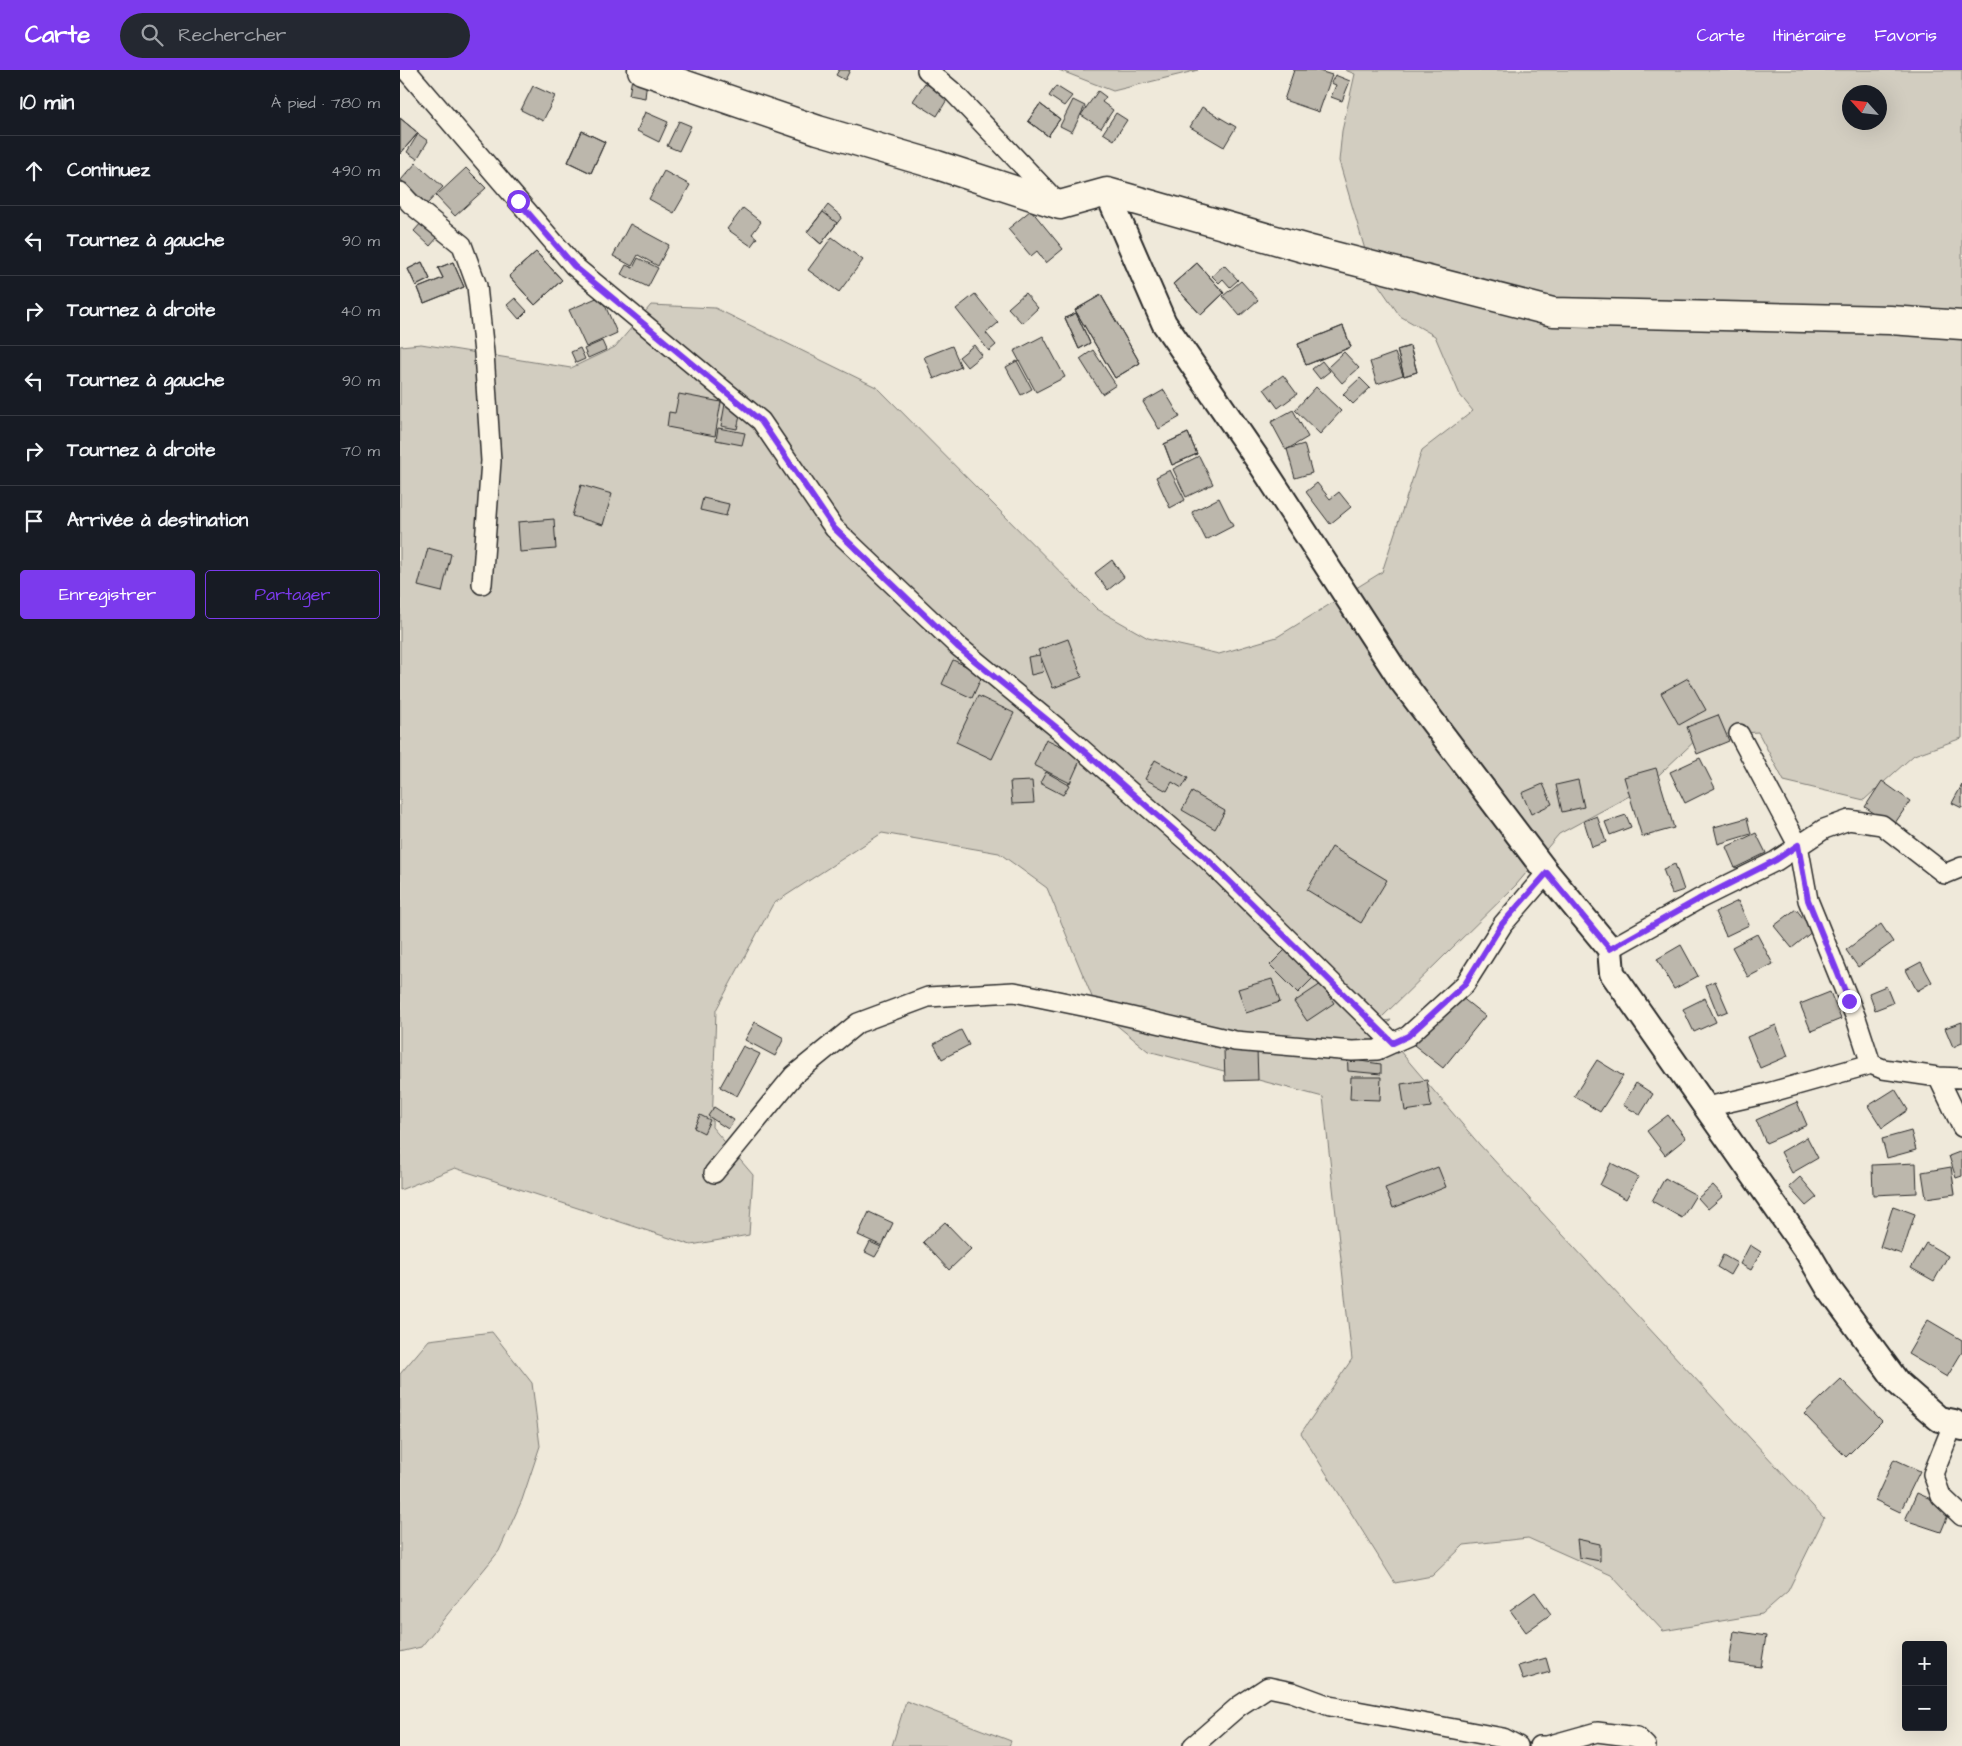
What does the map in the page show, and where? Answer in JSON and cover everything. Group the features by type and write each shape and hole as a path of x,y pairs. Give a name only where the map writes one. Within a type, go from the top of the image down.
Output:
{"highway":[{"path":"642,70 818,130 938,165 1060,205 1108,192 1307,248 1553,312 1890,320 1962,325"}],"street":[{"path":"406,70 574,266 761,421 834,528 959,648 1061,731 1206,858 1393,1043"},
{"path":"927,70 952,92 1060,205"},
{"path":"400,192 411,204 462,245 477,286 484,353 491,461 482,584"},
{"path":"1108,192 1164,323 1262,466 1401,680 1547,873 1610,949 1612,973 1808,1253 1829,1289 1898,1383 1939,1419 1958,1425 1933,1474 1941,1496 1962,1516"},
{"path":"1739,734 1798,845 1808,900 1856,1018 1871,1064"},
{"path":"1610,949 1699,899 1776,860 1824,829 1849,820 1882,825 1945,874 1962,866"},
{"path":"714,1173 794,1075 858,1022 928,997 1014,992 1235,1041 1352,1051 1377,1050 1408,1036 1465,984 1502,924 1547,873"},
{"path":"1707,1107 1768,1093 1871,1064 1883,1069 1938,1077 1962,1078"},
{"path":"1938,1077 1962,1127"},
{"path":"1193,1746 1239,1706 1268,1686 1292,1692 1330,1706 1503,1738 1518,1746"},
{"path":"1539,1746 1547,1746 1597,1732 1637,1737 1646,1746"}],"shaded area":[{"path":"1059,70 1198,70 1113,91"},
{"path":"1345,70 1962,70 1962,738 1914,755 1864,800 1784,781 1758,732 1700,736 1646,787 1559,834 1516,885 1377,1022 1391,1020 1382,1030 1479,1144 1824,1518 1788,1591 1762,1614 1663,1631 1611,1575 1528,1538 1464,1545 1432,1576 1395,1583 1301,1433 1352,1359 1323,1097 1148,1051 1097,1009 1047,888 999,853 882,833 773,904 716,1010 712,1127 753,1175 749,1235 691,1245 455,1168 400,1190 400,346 421,344 571,368 615,347 651,305 715,308 878,388 1097,609 1148,638 1219,654 1277,637 1382,572 1422,450 1473,411 1460,395 1435,336 1400,316 1373,277 1339,161 1342,131 1355,74"},
{"path":"492,1332 532,1383 540,1446 522,1500 499,1551 421,1647 400,1652 400,1374 429,1340"},
{"path":"906,1701 1011,1741 1009,1746 892,1746"}],"building":[{"path":"839,70 850,70 845,80 836,75"},
{"path":"1294,70 1316,70 1332,75 1319,112 1284,100"},
{"path":"1335,75 1350,81 1342,101 1331,97 1336,85 1331,83"},
{"path":"632,78 647,80 645,98 629,95"},
{"path":"925,83 948,98 937,116 913,101"},
{"path":"533,86 555,96 543,121 521,110"},
{"path":"1056,86 1072,96 1064,106 1049,96"},
{"path":"1098,91 1106,97 1102,102 1113,110 1101,128 1081,115"},
{"path":"1073,100 1085,106 1072,132 1060,126"},
{"path":"1040,104 1060,119 1048,136 1028,121"},
{"path":"1040,104 1060,119 1048,136 1028,121"},
{"path":"1202,107 1236,127 1224,147 1190,127"},
{"path":"645,112 668,122 659,142 637,131"},
{"path":"1116,113 1127,120 1114,140 1103,133"},
{"path":"400,118 418,133 400,154"},
{"path":"400,118 418,133 400,154"},
{"path":"679,121 691,126 679,151 667,146"},
{"path":"582,131 605,142 591,173 568,162"},
{"path":"582,131 605,142 591,173 568,162"},
{"path":"418,134 428,141 417,159 407,152"},
{"path":"416,163 443,187 427,204 401,180"},
{"path":"466,168 486,188 455,216 436,196"},
{"path":"664,171 690,185 674,213 649,199"},
{"path":"828,205 842,217 821,244 807,232"},
{"path":"743,208 761,222 752,234 757,238 751,246 727,229"},
{"path":"1031,210 1063,249 1046,263 1037,251 1031,256 1008,229"},
{"path":"823,212 837,223 821,244 807,232"},
{"path":"422,222 438,237 430,246 414,231"},
{"path":"630,224 669,245 658,266 638,255 632,266 613,256"},
{"path":"832,237 863,260 839,292 808,270"},
{"path":"536,252 562,280 535,305 509,276"},
{"path":"536,252 562,280 535,305 509,276"},
{"path":"638,258 658,268 648,287 621,274 626,265 633,268"},
{"path":"422,262 430,279 416,286 408,269"},
{"path":"422,262 430,279 416,286 408,269"},
{"path":"453,262 464,287 424,303 418,288 443,278 438,268"},
{"path":"453,262 464,287 424,303 418,288 443,278 438,268"},
{"path":"1197,263 1224,293 1201,315 1173,284"},
{"path":"1197,263 1224,293 1201,315 1173,284"},
{"path":"1224,265 1238,280 1230,287 1223,279 1219,283 1212,276"},
{"path":"1241,281 1258,300 1240,316 1223,296"},
{"path":"1025,293 1038,308 1022,323 1008,308"},
{"path":"975,294 998,323 986,333 996,345 989,351 956,309"},
{"path":"1101,295 1140,363 1115,378 1075,310"},
{"path":"1101,295 1140,363 1115,378 1075,310"},
{"path":"601,296 617,333 586,347 569,310"},
{"path":"515,298 527,311 519,319 507,305"},
{"path":"1076,313 1090,343 1079,349 1065,318"},
{"path":"1076,313 1090,343 1079,349 1065,318"},
{"path":"1343,326 1351,347 1306,365 1298,344"},
{"path":"1343,326 1351,347 1306,365 1298,344"},
{"path":"1043,336 1065,377 1036,392 1014,351"},
{"path":"602,341 606,350 588,358 584,349"},
{"path":"974,345 982,355 967,367 959,357"},
{"path":"952,346 961,367 934,379 924,357"},
{"path":"1410,346 1417,372 1404,376 1397,350"},
{"path":"1410,346 1417,372 1404,376 1397,350"},
{"path":"580,348 585,359 576,363 571,352"},
{"path":"1093,350 1116,385 1102,394 1080,359"},
{"path":"1344,352 1359,368 1342,383 1328,367"},
{"path":"1395,353 1403,375 1377,384 1370,362"},
{"path":"1017,361 1032,389 1021,395 1006,367"},
{"path":"1322,361 1330,371 1320,379 1312,369"},
{"path":"1283,375 1297,394 1278,408 1264,389"},
{"path":"1360,378 1370,388 1353,404 1343,394"},
{"path":"1316,387 1341,411 1320,434 1295,410"},
{"path":"1164,390 1180,417 1159,429 1143,402"},
{"path":"679,394 721,402 715,436 667,427 669,412 675,413"},
{"path":"725,404 742,407 737,429 721,426"},
{"path":"1293,410 1308,437 1286,450 1271,422"},
{"path":"718,428 745,433 742,445 716,440"},
{"path":"1188,433 1197,454 1172,465 1164,444"},
{"path":"1188,433 1197,454 1172,465 1164,444"},
{"path":"1304,444 1312,473 1295,478 1287,449"},
{"path":"1199,456 1213,484 1186,497 1173,469"},
{"path":"1170,470 1185,500 1170,508 1156,477"},
{"path":"1317,483 1330,499 1339,492 1351,507 1330,524 1306,492"},
{"path":"581,485 612,494 603,525 572,516"},
{"path":"703,498 729,504 726,516 700,510"},
{"path":"1219,498 1233,526 1206,540 1192,512"},
{"path":"554,519 556,549 520,552 518,522"},
{"path":"428,548 451,554 442,592 418,586"},
{"path":"1112,560 1124,577 1108,590 1095,573"},
{"path":"1068,639 1082,677 1053,688 1038,650"},
{"path":"1040,655 1043,672 1031,675 1028,657"},
{"path":"953,660 983,674 972,698 942,684"},
{"path":"1688,678 1706,710 1679,725 1661,693"},
{"path":"978,696 1014,713 992,759 956,742"},
{"path":"1718,715 1729,741 1697,754 1687,727"},
{"path":"1046,739 1082,756 1070,783 1034,765"},
{"path":"1700,758 1715,788 1685,803 1670,772"},
{"path":"1155,760 1188,778 1182,788 1172,782 1167,791 1145,779"},
{"path":"1656,768 1674,828 1642,837 1624,777"},
{"path":"1046,772 1069,785 1063,795 1040,783"},
{"path":"1578,780 1584,807 1562,812 1556,785"},
{"path":"1032,781 1034,803 1012,804 1010,782"},
{"path":"1882,781 1910,801 1893,826 1865,807"},
{"path":"1543,784 1552,804 1531,814 1522,793"},
{"path":"1962,785 1962,808 1952,803"},
{"path":"1192,792 1225,811 1215,829 1182,810"},
{"path":"1626,815 1631,827 1610,835 1605,822"},
{"path":"1597,816 1606,842 1592,847 1584,821"},
{"path":"1747,818 1751,834 1718,844 1714,827"},
{"path":"1756,833 1766,853 1735,868 1726,847"},
{"path":"1332,847 1387,880 1361,923 1307,890"},
{"path":"1675,864 1684,890 1672,894 1663,869"},
{"path":"1738,901 1749,925 1726,936 1715,912"},
{"path":"1796,909 1813,931 1792,948 1774,926"},
{"path":"1881,924 1893,942 1858,967 1846,950"},
{"path":"1757,934 1773,964 1748,977 1732,947"},
{"path":"1681,945 1698,976 1674,989 1657,959"},
{"path":"1287,948 1315,976 1298,993 1270,965"},
{"path":"1921,962 1932,982 1917,991 1906,970"},
{"path":"1272,979 1280,1002 1246,1013 1238,989"},
{"path":"1715,981 1728,1011 1718,1015 1706,985"},
{"path":"1321,984 1334,1003 1307,1021 1294,1002"},
{"path":"1886,986 1893,1003 1875,1010 1869,993"},
{"path":"1830,992 1841,1019 1811,1031 1800,1004"},
{"path":"1456,993 1485,1016 1443,1068 1414,1045"},
{"path":"1705,998 1716,1022 1694,1032 1683,1009"},
{"path":"755,1022 784,1038 775,1056 745,1040"},
{"path":"1962,1022 1962,1043 1953,1047 1945,1028"},
{"path":"1776,1025 1788,1056 1760,1068 1747,1037"},
{"path":"961,1030 969,1045 942,1059 934,1044"},
{"path":"743,1046 760,1054 737,1096 720,1087"},
{"path":"1347,1049 1359,1050 1360,1061 1381,1064 1381,1074 1348,1071"},
{"path":"1224,1050 1257,1050 1258,1080 1225,1081"},
{"path":"1597,1060 1623,1076 1600,1112 1574,1096"},
{"path":"1351,1077 1381,1077 1380,1100 1350,1099"},
{"path":"1427,1080 1431,1107 1405,1111 1401,1084"},
{"path":"1636,1083 1653,1094 1640,1115 1623,1105"},
{"path":"1895,1089 1908,1110 1882,1128 1868,1106"},
{"path":"1797,1102 1807,1125 1766,1143 1756,1120"},
{"path":"714,1107 734,1120 728,1129 708,1116"},
{"path":"700,1115 710,1120 704,1133 694,1128"},
{"path":"1668,1115 1686,1138 1665,1155 1647,1131"},
{"path":"1911,1131 1916,1150 1887,1158 1882,1139"},
{"path":"1807,1137 1818,1158 1792,1173 1781,1152"},
{"path":"1962,1151 1962,1176 1956,1178 1949,1156"},
{"path":"1611,1163 1638,1177 1626,1199 1600,1185"},
{"path":"1916,1163 1917,1193 1873,1195 1872,1165"},
{"path":"1438,1167 1446,1187 1393,1208 1385,1188"},
{"path":"1951,1167 1955,1194 1926,1198 1922,1172"},
{"path":"1800,1177 1817,1197 1806,1206 1789,1187"},
{"path":"1665,1178 1696,1195 1682,1218 1652,1201"},
{"path":"1713,1185 1723,1196 1708,1209 1698,1198"},
{"path":"1893,1206 1915,1214 1902,1254 1880,1247"},
{"path":"869,1212 893,1223 882,1246 858,1235"},
{"path":"945,1222 971,1249 949,1270 923,1242"},
{"path":"870,1242 881,1247 875,1257 865,1252"},
{"path":"1926,1243 1948,1256 1934,1281 1911,1268"},
{"path":"1750,1245 1761,1252 1751,1270 1740,1264"},
{"path":"1723,1255 1737,1263 1730,1275 1717,1267"},
{"path":"1928,1320 1962,1340 1962,1352 1947,1377 1908,1354"},
{"path":"1841,1379 1882,1421 1846,1457 1804,1414"},
{"path":"1894,1459 1920,1471 1900,1512 1875,1500"},
{"path":"1917,1493 1951,1508 1941,1532 1905,1520"},
{"path":"1577,1539 1600,1544 1600,1561 1579,1557"},
{"path":"1535,1592 1551,1614 1526,1632 1510,1610"},
{"path":"1734,1631 1766,1636 1761,1667 1729,1663"},
{"path":"1546,1658 1550,1672 1523,1680 1518,1666"}],"route":[{"path":"518,201 574,266 761,421 834,528 959,648 1061,731 1206,858 1345,998 1393,1043 1408,1036 1465,984 1502,924 1547,873 1610,949 1699,899 1776,860 1798,845 1808,900 1849,1001"}]}
